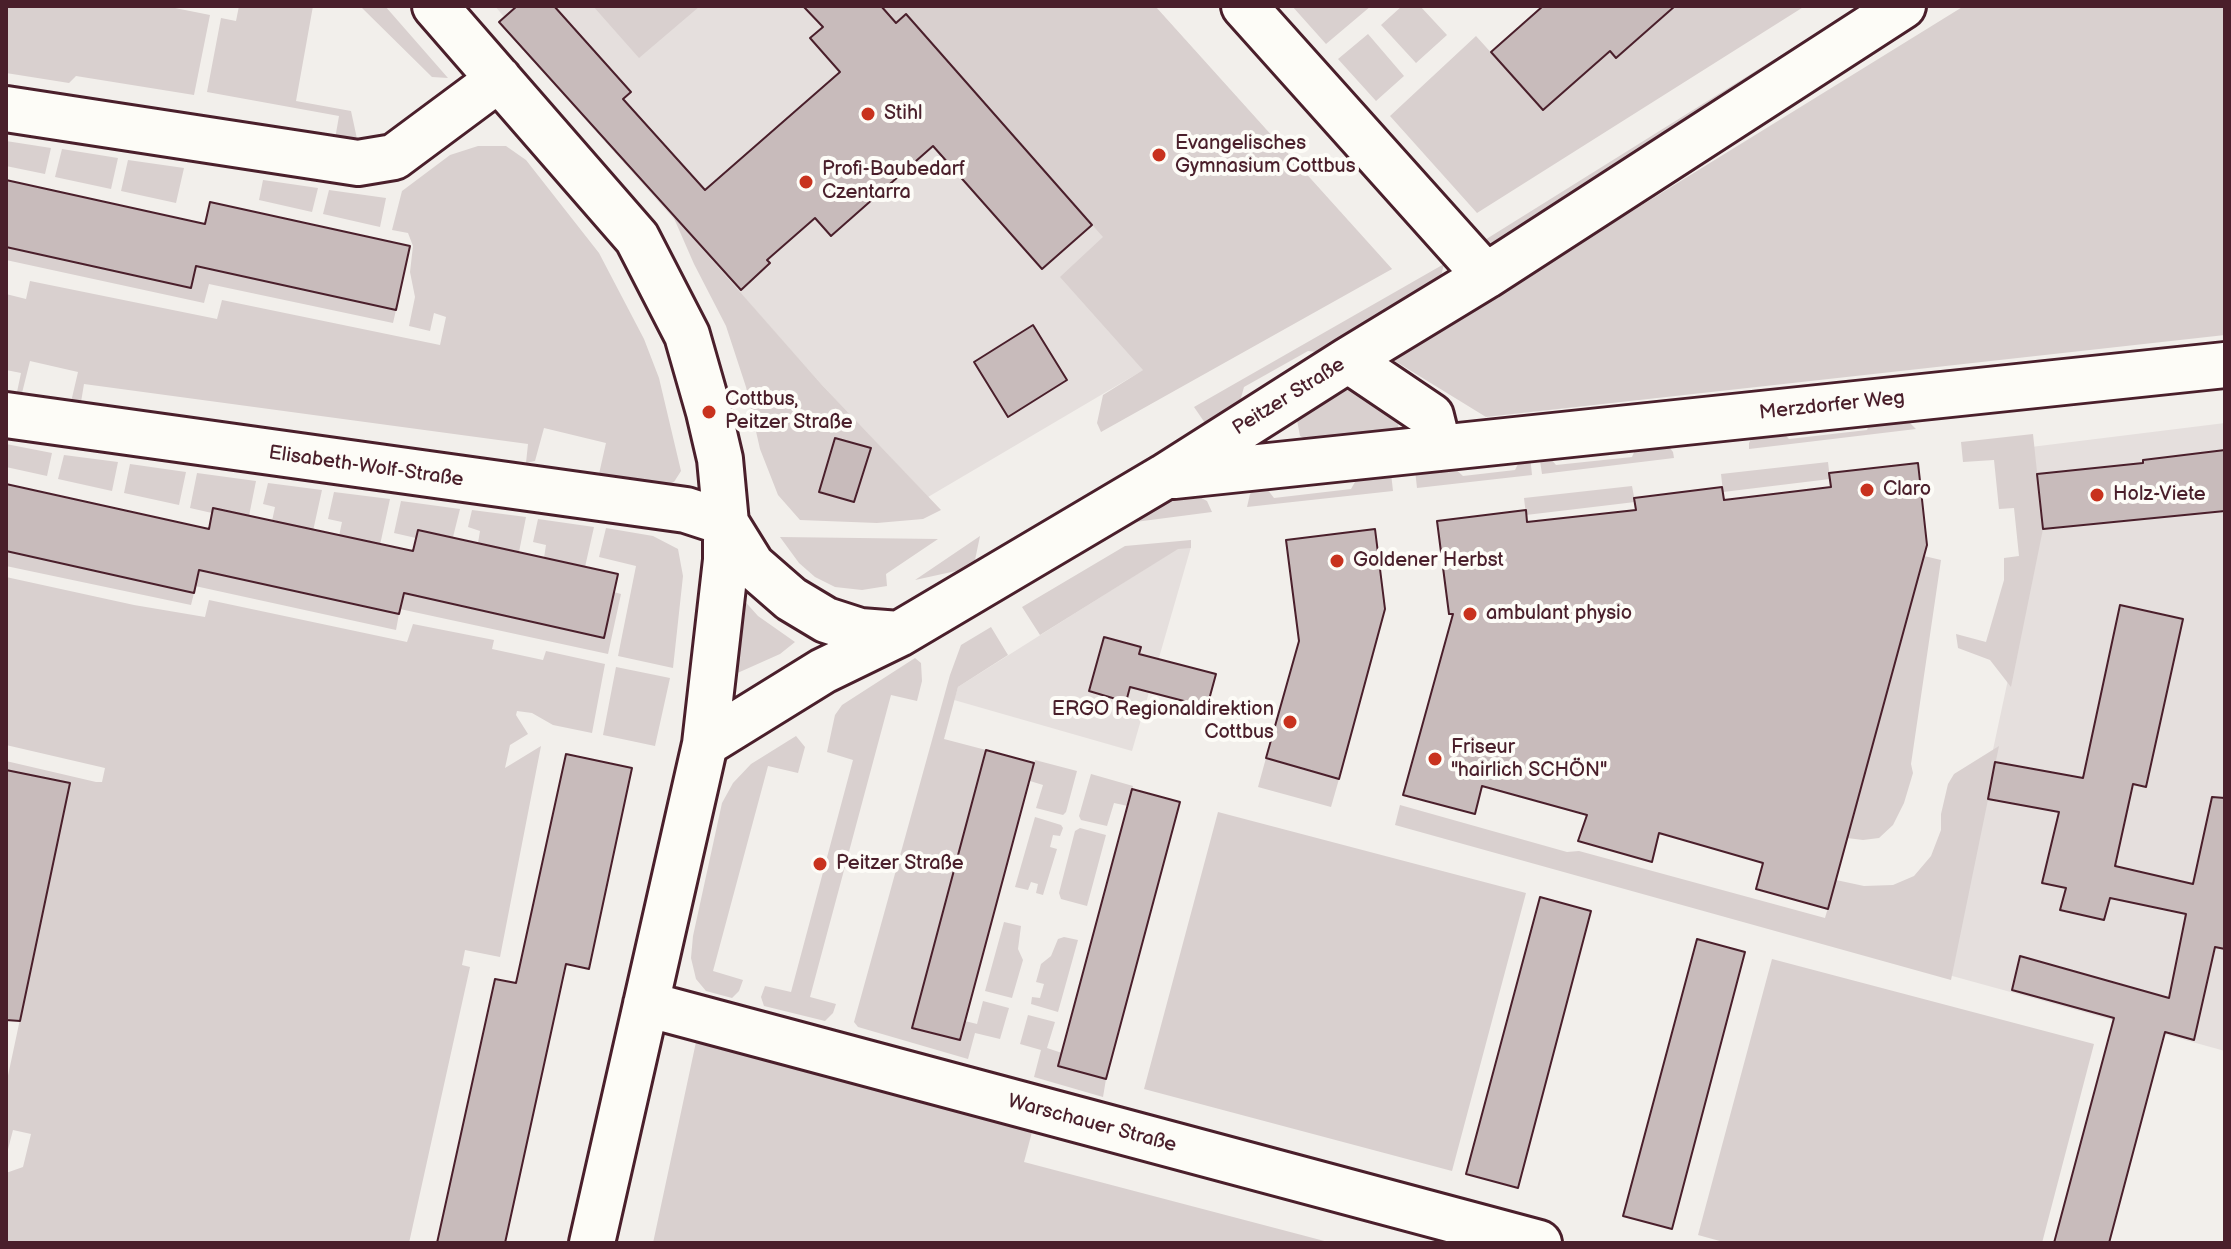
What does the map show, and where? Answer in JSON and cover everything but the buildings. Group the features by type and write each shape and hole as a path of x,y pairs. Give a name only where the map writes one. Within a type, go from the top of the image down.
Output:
{"street":[{"path":"435,6 637,238 687,335 720,459 726,560 705,744 592,1243"},
{"path":"1244,6 1486,276"},
{"name":"Peitzer Straße","path":"705,744 823,671 899,634 1164,477 1486,276 1903,6"},
{"path":"6,109 358,163 394,157 499,79"},
{"path":"1348,360 1431,416 1439,448"},
{"name":"Merzdorfer Weg","path":"1164,477 2225,365"},
{"name":"Elisabeth-Wolf-Straße","path":"6,415 686,510 726,523"},
{"path":"726,523 752,565 791,599 826,620 860,631 899,634"},
{"name":"Warschauer Straße","path":"646,1004 1539,1243"}],"shaded area":[{"path":"6,6 165,6 210,15 194,95 76,76 69,83 6,73"},
{"path":"239,6 313,6 296,101 351,111 359,148 335,139 339,116 207,92 221,18 236,21"},
{"path":"360,6 385,6 448,78 432,77"},
{"path":"495,6 1155,6 1392,269 1196,339 928,497 822,385 499,23 504,17"},
{"path":"593,6 700,6 639,58"},
{"name":"Evangelisches Gymnasium Cottbus","path":"881,6 1155,6 1392,269 1101,432 1097,423 1103,395 1143,370 1060,277 1103,237 907,15 896,23"},
{"path":"1292,6 1371,6 1326,44"},
{"path":"1402,6 1420,6 1447,35 1416,63 1381,25"},
{"path":"1675,6 1805,6 1477,213 1390,116 1476,36 1543,110 1610,51 1617,58"},
{"path":"1964,6 2225,6 2225,335 1486,417 1390,358 1446,326"},
{"path":"1368,34 1404,76 1376,101 1338,59"},
{"path":"1810,37 1816,45 1498,247 1480,243"},
{"path":"6,141 51,148 45,174 6,166"},
{"path":"478,146 506,146 526,160 599,253 644,339 659,378 681,471 674,482 652,490 625,488 623,477 599,474 606,443 544,428 535,461 526,463 528,444 84,384 79,414 71,402 78,372 30,361 22,393 17,392 21,373 6,370 6,294 26,299 30,281 217,319 222,300 440,345 446,317 434,313 430,331 409,326 415,297 410,272 413,246 408,233 392,230 402,191 450,155"},
{"path":"62,149 118,158 111,189 55,177"},
{"path":"128,160 184,168 176,203 121,191"},
{"path":"263,180 318,188 312,212 259,200"},
{"path":"329,190 386,198 380,227 323,214"},
{"path":"673,216 822,385 941,510 923,519 877,523 800,520 778,495 760,449 746,387 726,326"},
{"path":"6,247 191,288 196,266 396,310 393,323 209,284 204,303 6,260"},
{"path":"1444,264 1439,284 1325,353 1308,351 1244,387 1239,405 1205,423 1194,407"},
{"path":"1354,381 1401,414 1396,435 1317,445 1300,436 1297,420 1305,409"},
{"path":"1873,416 1907,420 1916,429 1749,449 1757,429 1778,427 1789,439 1867,430"},
{"path":"2225,423 2225,1051 1945,974 2040,530 2031,447"},
{"path":"2033,434 2043,529 2011,687 1990,660 1958,648 1956,634 1986,642 2004,580 2004,558 2019,556 2014,508 1999,509 1994,460 1963,462 1961,442"},
{"path":"1664,440 1674,458 1542,474 1539,454 1546,453 1556,465 1632,457 1638,443"},
{"path":"6,444 52,453 47,476 6,467"},
{"path":"64,455 118,462 112,491 58,479"},
{"path":"1530,455 1532,475 1417,488 1415,470 1451,465 1463,476 1515,470 1522,456"},
{"path":"1828,462 1830,479 1723,492 1721,474"},
{"path":"130,464 186,472 179,505 124,493"},
{"path":"197,473 256,481 249,516 213,508 212,513 190,508"},
{"path":"1391,473 1393,491 1247,507 1250,494 1264,485 1274,498 1351,489 1359,475"},
{"path":"268,483 322,490 313,531 272,521 275,507 263,504"},
{"path":"1632,486 1635,502 1526,515 1524,498"},
{"path":"334,492 390,499 380,545 339,536 342,522 328,519"},
{"path":"1196,495 1207,501 1212,512 1135,522 1131,514 1171,500"},
{"path":"401,501 460,509 453,537 418,530 416,538 394,533"},
{"path":"472,510 526,517 519,552 478,543 480,531 468,527"},
{"path":"538,519 594,527 585,567 544,558 546,545 533,542"},
{"path":"606,528 653,536 678,549 683,576 673,668 618,656 636,566 599,557"},
{"path":"980,536 975,560 956,571 915,580"},
{"path":"780,537 938,539 886,574 887,586 862,590 835,587 815,577 799,563"},
{"path":"1191,540 1132,751 954,700 958,687"},
{"path":"1191,540 1191,548 1178,549 1040,635 1022,607 1125,546"},
{"path":"6,551 194,593 191,605 6,566"},
{"path":"1924,556 1941,560 1911,764 1913,773 1893,825 1879,838 1847,838"},
{"path":"199,570 399,614 396,630 195,586"},
{"path":"6,577 205,617 209,600 407,642 413,624 494,640 492,649 543,660 546,651 605,664 592,733 553,725 532,713 517,711 516,715 528,734 510,745 505,768 541,746 500,957 465,950 462,965 470,967 409,1243 6,1243 6,1173 23,1167 31,1134 13,1130 6,1157 6,1085 70,784 6,770 6,761 96,782 102,782 105,768 6,745"},
{"path":"614,592 621,594 608,654 400,609 404,593 604,637"},
{"path":"741,597 758,616 795,642 780,654 733,675"},
{"path":"991,627 1008,655 958,687 944,739 986,750 912,1027 960,1040 965,1021 977,1024 983,1001 1009,1008 1000,1039 975,1033 968,1059 858,1027 854,1022 950,675 961,645"},
{"path":"915,658 921,663 922,681 917,701 891,695 810,997 836,1004 833,1013 825,1021 764,1006 761,997 765,986 791,992 853,760 827,752 835,715 842,705"},
{"path":"616,667 670,678 655,746 603,735"},
{"path":"796,736 805,747 798,773 768,766 713,971 743,980 732,998 706,991 696,979 691,958 722,803 733,783 751,764"},
{"path":"1999,746 1951,980 1395,825 1400,805 1567,852 1579,851 1825,918 1836,880 1864,886 1893,885 1914,876 1931,856 1941,830 1941,814 1948,784 1954,774"},
{"path":"1266,758 1339,779 1331,807 1258,787"},
{"path":"1035,760 1077,771 1063,815 1036,808 1043,785 1030,781"},
{"path":"1091,774 1133,786 1128,806 1114,803 1107,826 1081,820 1079,816"},
{"path":"1218,812 1526,893 1452,1171 1144,1089"},
{"path":"1035,817 1063,828 1060,836 1053,835 1050,847 1057,849 1043,895 1036,893 1038,884 1031,882 1028,890 1015,887"},
{"path":"1080,828 1106,835 1087,906 1061,899 1059,893 1075,831"},
{"path":"1004,922 1021,926 1018,949 1023,960 1012,998 985,991"},
{"path":"1058,939 1078,940 1058,1012 1031,1004 1032,997 1040,998 1044,984 1036,982 1041,964 1051,956"},
{"path":"1772,959 2094,1044 2042,1243 1727,1243 1698,1235"},
{"path":"1028,1015 1055,1022 1047,1048 1062,1053 1058,1066 1106,1079 1103,1097 1034,1077 1041,1050 1020,1044"},
{"path":"696,1042 1032,1132 1024,1162 1332,1243 653,1243"}],"place":[{"name":"Stihl","path":"868,114"},
{"name":"Evangelisches Gymnasium Cottbus","path":"1159,155"},
{"name":"Profi-Baubedarf Czentarra","path":"806,182"},
{"name":"Cottbus, Peitzer Straße","path":"709,412"},
{"name":"Claro","path":"1867,490"},
{"name":"Holz-Viete","path":"2097,495"},
{"name":"Goldener Herbst","path":"1337,561"},
{"name":"ambulant physio","path":"1470,614"},
{"name":"ERGO Regionaldirektion Cottbus","path":"1290,722"},
{"name":"Friseur \"hairlich SCHÖN\"","path":"1435,759"},
{"name":"Peitzer Straße","path":"820,864"}]}
